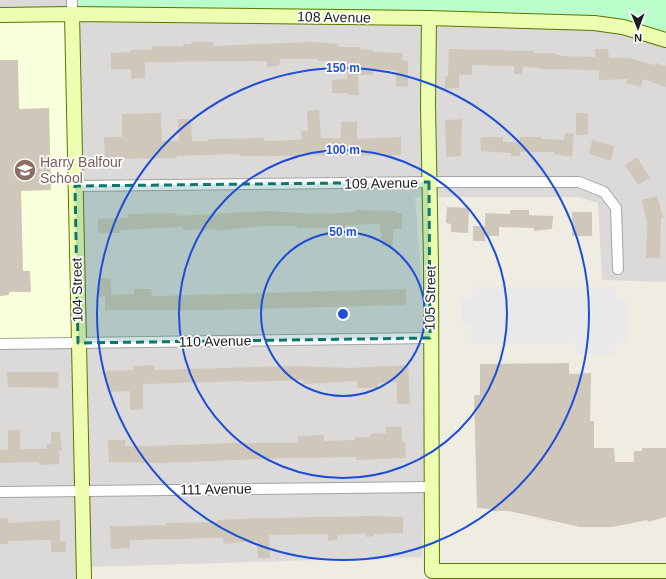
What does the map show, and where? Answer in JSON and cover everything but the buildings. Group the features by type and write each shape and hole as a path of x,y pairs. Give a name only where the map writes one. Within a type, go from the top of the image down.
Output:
{"street":[{"name":"108 Avenue","path":"0,16 72,7 610,24 666,40"},
{"name":"104 Street","path":"72,7 84,579"},
{"name":"105 Street","path":"429,18 432,575"},
{"name":"109 Avenue","path":"75,186 579,182 604,192 616,208 618,269"},
{"name":"110 Avenue","path":"0,344 430,338"},
{"name":"111 Avenue","path":"0,492 431,487"},
{"path":"432,575 666,571"}],"highlighted area":[{"path":"429,182 430,338 78,343 75,186"}],"shaded area":[{"path":"0,0 70,0 596,21 666,44 666,282 602,280 598,203 579,197 415,197 426,335 422,557 84,567 84,579 0,579"},
{"path":"72,14 78,343 0,344 0,15"},
{"path":"473,287 615,287 616,299 627,299 627,342 615,343 615,354 576,354 576,343 471,344 471,326 462,326 461,298 473,298"}],"green space":[{"path":"70,0 666,0 666,44 596,21 70,16"}],"place":[{"name":"Harry Balfour School","path":"25,170"}]}
